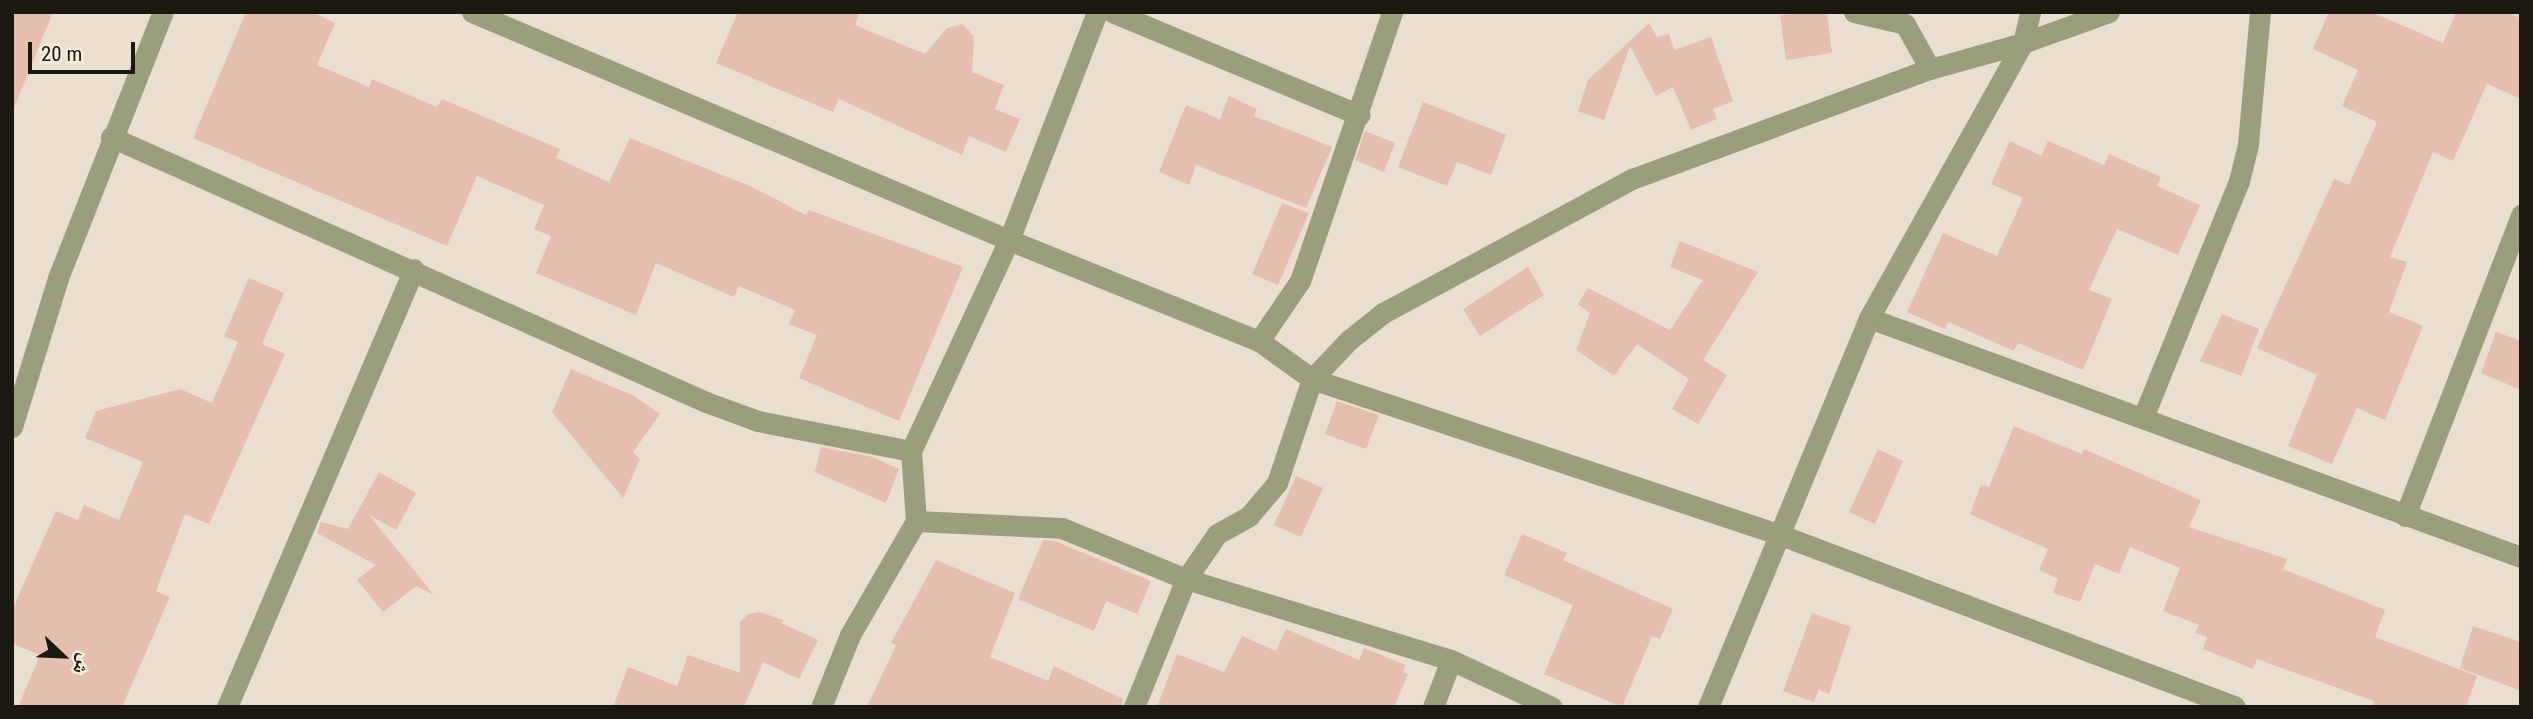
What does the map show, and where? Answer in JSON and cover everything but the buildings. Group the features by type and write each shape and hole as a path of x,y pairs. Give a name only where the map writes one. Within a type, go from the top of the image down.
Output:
{"street":[{"path":"12,427 58,278 111,137 163,12"},
{"path":"472,12 1009,240 1259,341 1312,379 1781,535 2235,707"},
{"path":"821,707 850,635 915,521 911,451 1009,240 1097,12"},
{"path":"1112,12 1359,115"},
{"path":"1259,341 1300,281 1359,115 1392,12"},
{"path":"1854,12 1905,24 1930,69"},
{"path":"1708,707 1869,318 2023,43 2030,12"},
{"path":"1134,707 1186,579 1217,534 1249,516 1277,482 1312,379 1349,340 1383,313 1632,179 1930,69 2023,43 2109,12"},
{"path":"2144,415 2239,181 2248,144 2260,12"},
{"path":"111,137 414,269 706,402 758,421 911,451"},
{"path":"2405,516 2521,215"},
{"path":"227,707 414,269"},
{"path":"1869,318 2144,415 2405,516 2521,557"},
{"path":"915,521 1062,528 1186,579 1451,660 1552,707"},
{"path":"1433,707 1451,660"}]}
